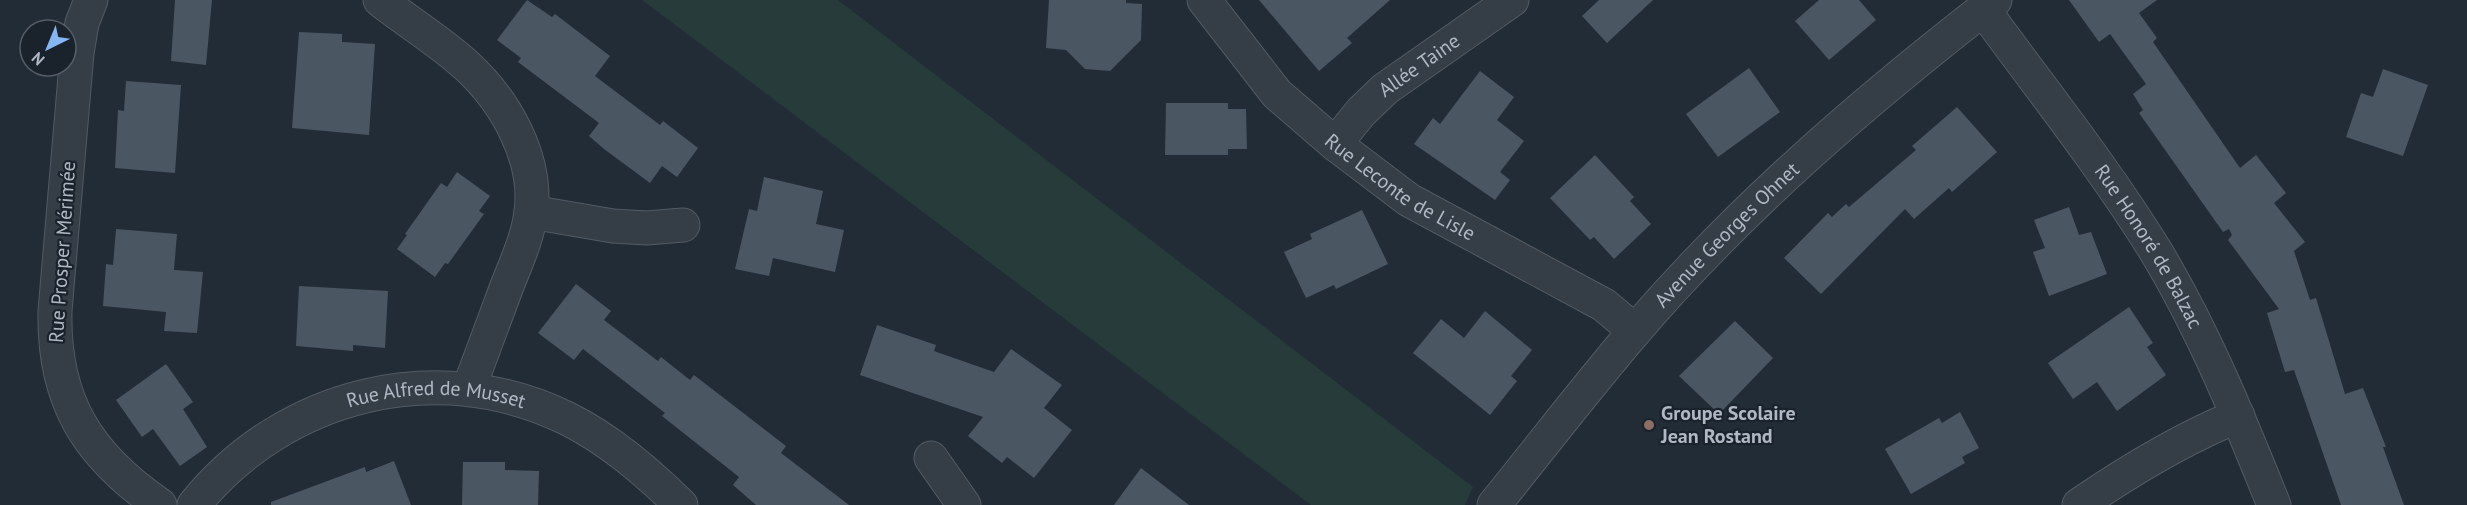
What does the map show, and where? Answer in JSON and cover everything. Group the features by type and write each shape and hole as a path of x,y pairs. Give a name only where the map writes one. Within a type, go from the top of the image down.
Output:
{"street":[{"name":"Rue Prosper Mérimée","path":"91,0 82,23 77,53 54,345 62,384 74,414 90,439 109,462 144,494 160,505"},
{"path":"380,0 467,65 505,111 521,145 531,182 531,212 519,256 469,388"},
{"name":"Rue Leconte de Lisle","path":"1204,0 1277,94 1335,144 1409,200 1604,305 1635,331"},
{"name":"Allée Taine","path":"1335,144 1361,112 1385,88 1512,0"},
{"name":"Avenue Georges Ohnet","path":"1494,505 1635,331 1717,243 1820,144 1888,84 1989,5"},
{"name":"Rue Honoré de Balzac","path":"1989,5 2155,250 2202,335 2274,505"},
{"path":"531,212 613,226 647,228 683,225"},
{"name":"Rue Alfred de Musset","path":"194,505 207,488 254,447 308,414 348,400 429,387 469,388 516,400 565,417 608,442 655,480 681,505"},
{"path":"2079,505 2137,466 2196,433 2238,416"},
{"path":"931,458 964,505"}],"green space":[{"path":"642,0 838,0 1473,487 1465,505 1311,505"}],"building":[{"path":"175,0 212,0 206,65 171,61"},
{"path":"527,0 552,17 555,14 610,56 595,76 660,125 663,121 698,148 677,177 662,166 650,183 604,149 589,136 599,123 518,62 521,58 497,40"},
{"path":"1049,0 1126,0 1126,3 1142,4 1141,40 1110,71 1085,69 1066,50 1046,48"},
{"path":"1259,0 1390,0 1347,38 1352,43 1319,71"},
{"path":"1599,0 1653,0 1607,43 1582,16"},
{"path":"1819,0 1859,0 1876,20 1829,60 1795,21"},
{"path":"2069,0 2157,0 2139,13 2157,38 2153,42 2240,168 2256,155 2286,193 2274,203 2305,242 2294,251 2310,300 2316,298 2345,394 2363,388 2386,447 2383,447 2404,505 2341,505 2294,370 2285,372 2267,313 2279,309 2228,240 2232,235 2229,229 2223,232 2139,113 2143,110 2133,94 2146,84 2110,34 2099,42"},
{"path":"299,32 342,34 342,42 375,44 369,135 292,128"},
{"path":"1749,68 1780,112 1718,157 1686,114"},
{"path":"2383,69 2428,85 2403,156 2346,137 2361,93 2373,97"},
{"path":"1480,71 1514,97 1497,120 1524,141 1500,172 1510,180 1495,200 1414,144 1433,118 1440,124"},
{"path":"126,81 181,85 175,173 115,168 118,110 124,111"},
{"path":"1166,103 1228,103 1228,109 1246,109 1247,149 1228,149 1228,155 1165,155"},
{"path":"1957,107 1997,152 1952,192 1949,188 1914,219 1905,209 1821,294 1784,258 1828,213 1832,217 1846,204 1849,207 1916,150 1912,146"},
{"path":"1595,155 1634,197 1630,201 1651,224 1614,259 1594,237 1590,240 1550,198"},
{"path":"457,172 490,196 479,211 484,214 448,264 445,263 435,277 397,249 441,183 447,187"},
{"path":"764,177 823,191 816,224 844,230 835,272 773,258 769,276 735,269 749,209 757,211"},
{"path":"2069,207 2079,235 2091,232 2107,274 2049,296 2033,252 2045,248 2034,220"},
{"path":"1362,210 1388,264 1336,289 1334,285 1306,298 1284,252 1312,239 1310,234"},
{"path":"116,229 177,234 174,270 203,272 197,333 164,331 166,312 103,306 106,264 113,265"},
{"path":"576,284 611,311 604,320 658,361 661,357 690,380 694,375 786,446 781,453 849,505 756,505 733,485 739,477 662,416 665,413 583,349 574,360 538,333"},
{"path":"299,286 388,291 385,348 353,345 353,351 296,346"},
{"path":"2129,307 2153,343 2147,347 2166,375 2117,411 2097,382 2073,399 2048,363"},
{"path":"1485,311 1532,350 1511,376 1517,381 1490,415 1413,353 1441,319 1464,338"},
{"path":"1735,321 1773,358 1719,414 1679,376"},
{"path":"877,325 936,345 934,351 994,372 1011,349 1062,385 1044,408 1072,430 1034,478 1007,457 1002,463 968,436 983,417 860,375"},
{"path":"166,364 193,402 183,409 207,447 180,466 153,429 142,437 116,400"},
{"path":"1960,412 1979,448 1962,457 1965,463 1911,494 1885,449 1939,418 1942,423"},
{"path":"394,461 411,505 271,505 271,502 365,467 366,472"},
{"path":"463,462 505,462 505,470 539,471 538,505 462,505"},
{"path":"1141,468 1189,505 1114,505"}],"place":[{"name":"Groupe Scolaire Jean Rostand","path":"1649,425"}]}
